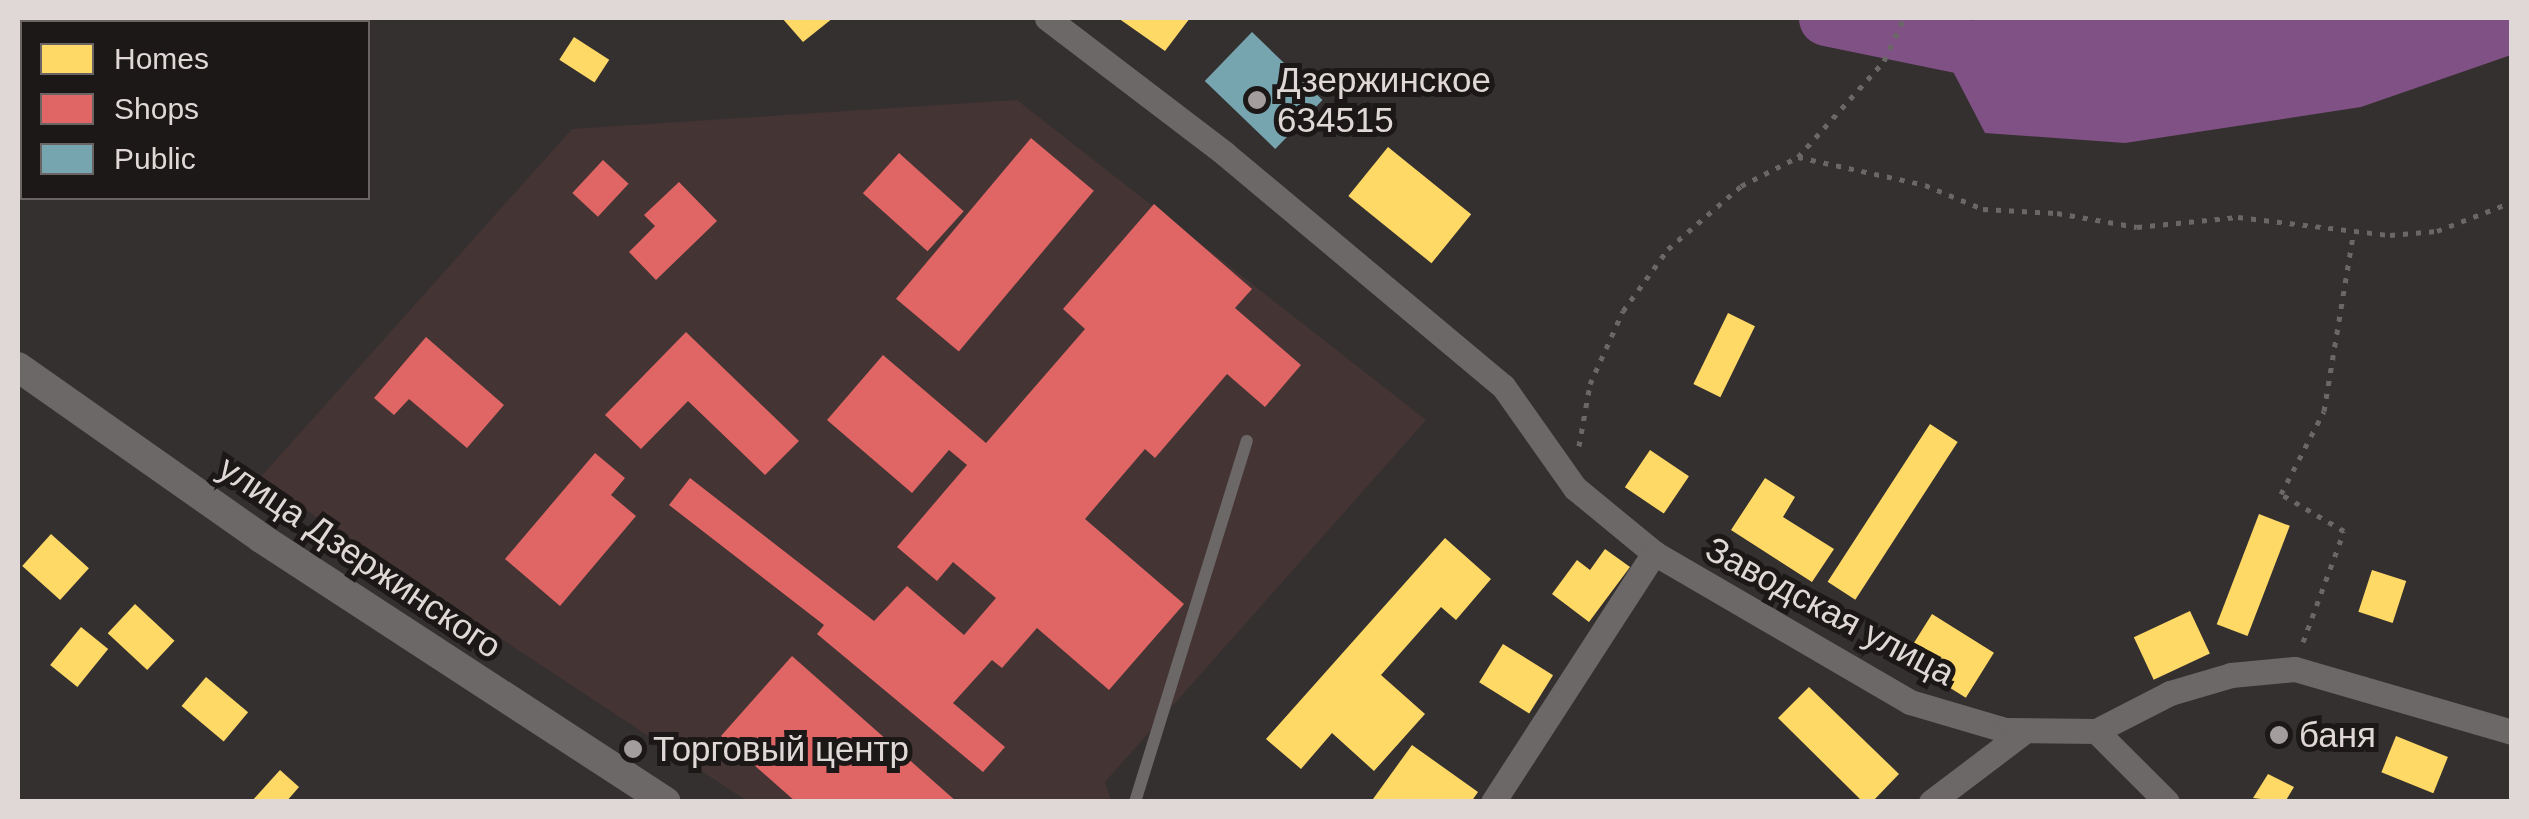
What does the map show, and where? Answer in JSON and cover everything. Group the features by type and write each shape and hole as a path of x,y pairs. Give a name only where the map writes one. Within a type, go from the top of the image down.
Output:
{"street":[{"name":"Заводская улица","path":"1047,18 1224,153 1504,386 1575,488 1654,553 1910,702 2025,730 2096,731 2170,693 2231,675 2295,669 2512,732"},
{"name":"улица Дзержинского","path":"18,367 261,538 666,802"},
{"name":"Заводская улица","path":"1493,802 1654,553"},
{"path":"1932,802 2025,730"},
{"path":"2096,731 2167,802"}],"lane":[{"path":"1135,802 1246,441"}],"path":[{"path":"1575,488 1590,384 1623,311 1668,249 1741,186 1798,158 1884,60 1904,18"},
{"path":"1798,158 1925,185 1984,209 2056,212 2137,227 2238,217 2353,234 2437,231 2512,202"},
{"path":"2295,669 2344,531 2281,494 2324,411 2353,234"}],"shaded area":[{"path":"1975,18 2511,18 2511,55 2361,107 2125,143 1985,133 1945,56"},
{"path":"1017,100 1426,420 1105,782 1111,801 747,801 259,479 572,129"}],"building: Homes":[{"path":"782,18 833,18 803,42"},
{"path":"1118,18 1190,18 1165,51"},
{"path":"574,37 609,60 595,83 559,60"},
{"path":"1388,147 1471,214 1432,263 1348,196"},
{"path":"1728,313 1755,326 1720,397 1693,384"},
{"path":"1930,424 1958,442 1855,600 1828,582"},
{"path":"1650,450 1689,476 1664,514 1625,487"},
{"path":"1765,478 1795,497 1783,517 1834,549 1812,582 1731,530"},
{"path":"2259,514 2290,526 2248,636 2217,624"},
{"path":"51,534 89,568 60,600 22,566"},
{"path":"1445,538 1491,579 1456,620 1441,607 1381,675 1425,714 1374,771 1332,733 1301,769 1266,739"},
{"path":"1605,549 1630,567 1589,622 1552,594 1577,560 1590,570"},
{"path":"2372,570 2406,581 2393,623 2358,612"},
{"path":"135,604 174,641 147,670 108,633"},
{"path":"2190,611 2210,654 2154,680 2134,637"},
{"path":"1932,614 1994,653 1966,698 1904,659"},
{"path":"81,627 108,649 77,687 50,665"},
{"path":"1503,644 1553,675 1529,713 1479,682"},
{"path":"206,677 248,712 224,741 182,706"},
{"path":"1809,687 1899,774 1872,802 1863,802 1778,718"},
{"name":"баня","path":"2274,722 2292,732 2284,748 2265,738"},
{"path":"2396,736 2448,757 2433,793 2381,772"},
{"path":"1412,745 1478,792 1471,802 1373,799"},
{"path":"280,770 299,787 286,802 251,802"},
{"path":"2268,774 2294,787 2285,802 2253,798"}],"building: Shops":[{"path":"1031,138 1094,191 959,352 896,299"},
{"path":"899,153 964,211 928,251 863,193"},
{"path":"603,160 629,184 598,217 572,193"},
{"path":"679,182 717,221 656,280 629,252 655,226 644,215"},
{"path":"1154,204 1252,289 1235,308 1301,365 1265,407 1227,374 1155,458 1145,449 1085,519 1184,604 1109,690 1037,628 1002,668 992,660 953,703 1005,747 983,772 817,634 824,625 669,505 690,478 874,621 907,586 964,635 996,598 953,562 937,581 897,547 967,465 949,450 912,493 827,420 883,355 986,443 1085,329 1063,309"},
{"path":"686,332 799,441 765,475 688,401 641,449 605,415"},
{"path":"426,337 504,405 467,448 409,399 394,415 374,398"},
{"path":"595,453 625,478 611,495 636,516 560,606 505,559"},
{"path":"792,656 957,802 796,802 721,736"}],"building: Public":[{"path":"1252,32 1322,100 1275,149 1205,81"}],"waterway":[{"path":"1826,18 2030,60"}],"place":[{"name":"Дзержинское 634515","path":"1257,100"},
{"name":"баня","path":"2279,735"},
{"name":"Торговый центр","path":"633,749"}]}
